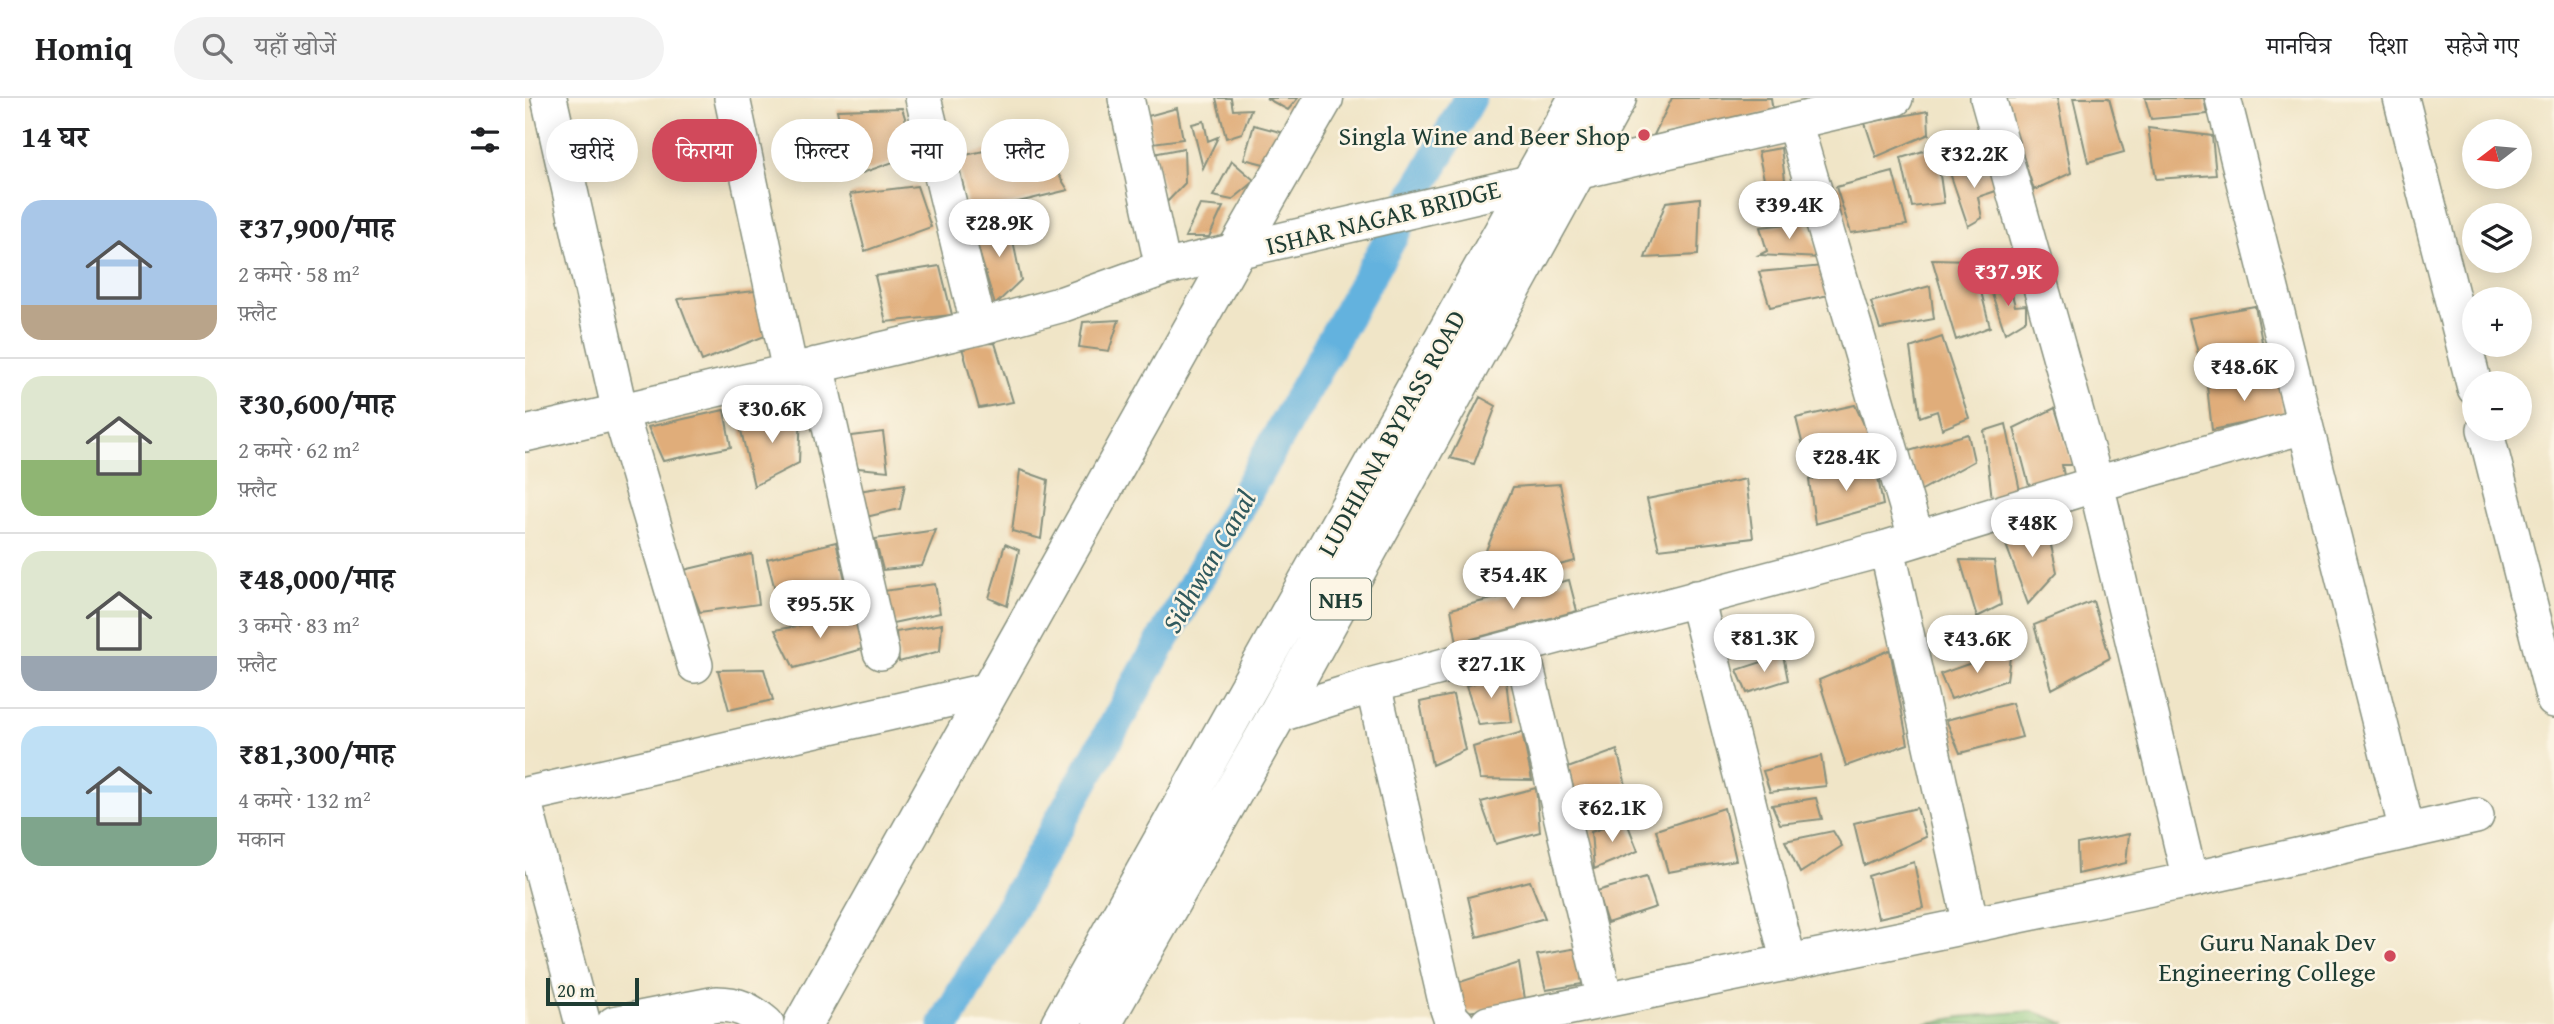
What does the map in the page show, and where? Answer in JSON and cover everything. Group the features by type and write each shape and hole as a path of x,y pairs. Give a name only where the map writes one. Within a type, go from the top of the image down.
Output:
{"main road":[{"path":"803,1024 990,690 1252,248 1324,98"},
{"name":"LUDHIANA BYPASS ROAD","path":"1060,1024 1514,185 1578,98"},
{"name":"LUDHIANA BYPASS ROAD","path":"1102,1024 1277,715 1617,98"}],"street":[{"path":"549,98 620,412 695,665"},
{"path":"732,98 881,652"},
{"path":"923,98 979,327"},
{"path":"1126,98 1163,268"},
{"name":"ISHAR NAGAR BRIDGE","path":"525,434 979,327 1063,304 1163,268 1895,98"},
{"path":"1988,98 2096,484 2190,880"},
{"path":"2223,98 2407,831"},
{"path":"2400,98 2471,371"},
{"path":"1794,122 1902,543 1971,925"},
{"path":"1277,715 1373,685 1902,543 2096,484 2304,426"},
{"path":"2488,441 2554,700"},
{"path":"1696,598 1789,962"},
{"path":"1521,646 1605,1000"},
{"path":"1373,685 1447,1006 1451,1018 1457,1024"},
{"path":"525,795 990,690"},
{"path":"525,806 583,1024"},
{"path":"1488,1024 2190,880 2476,816"},
{"path":"614,1024 724,1004 746,1008 766,1024"}],"green space":[{"path":"2032,1011 2067,1024 1924,1024 1961,1017"}],"building":[{"path":"1216,98 1231,98 1233,110 1251,109 1242,133 1226,138"},
{"path":"1266,98 1298,98 1288,110"},
{"path":"1672,98 1771,98 1773,112 1653,137"},
{"path":"2057,98 2071,173 2034,190 2004,99"},
{"path":"2073,98 2109,98 2124,152 2088,162"},
{"path":"2145,98 2204,98 2207,114 2151,119"},
{"path":"902,108 905,119 887,119 887,164 873,169 873,119 839,119 837,110"},
{"path":"1177,108 1183,139 1153,143 1148,116"},
{"path":"1928,111 1929,134 1876,157 1865,123"},
{"path":"1204,121 1208,141 1218,137 1203,168 1192,124"},
{"path":"1254,125 1284,133 1264,164 1244,159"},
{"path":"2148,128 2212,136 2216,175 2156,179"},
{"path":"1936,147 1944,203 1912,207 1901,158"},
{"path":"1184,148 1185,183 1167,202 1153,154"},
{"path":"1781,148 1787,196 1768,197 1758,152"},
{"path":"981,152 981,182 1063,182 1068,190 969,214 962,182 967,182 967,155"},
{"path":"1232,161 1255,181 1232,200 1213,196"},
{"path":"1964,161 1969,178 1999,169 2002,189 1978,197 1982,218 1968,226 1949,170"},
{"path":"1893,172 1907,225 1851,233 1836,187"},
{"path":"917,186 931,227 865,251 850,194"},
{"path":"1700,198 1698,255 1645,258 1666,202"},
{"path":"1200,205 1223,207 1209,237 1185,237"},
{"path":"1009,221 1021,280 995,305 973,231"},
{"path":"1805,222 1820,258 1759,255 1767,251 1760,227"},
{"path":"1932,259 1973,260 1990,327 1956,340"},
{"path":"940,266 952,315 886,322 875,276"},
{"path":"1823,266 1829,295 1770,307 1759,272"},
{"path":"2009,282 2015,306 2026,305 2026,320 2005,333 1991,291"},
{"path":"1930,286 1934,319 1880,329 1871,302"},
{"path":"755,291 765,336 702,361 678,299"},
{"path":"2255,306 2265,357 2202,369 2189,318"},
{"path":"1119,320 1109,351 1079,347 1083,322"},
{"path":"1942,337 1969,418 1942,429 1937,411 1920,417 1910,348"},
{"path":"995,343 1013,402 979,408 961,344"},
{"path":"2280,379 2283,415 2212,430 2207,386"},
{"path":"1480,397 1496,406 1474,464 1450,458"},
{"path":"1855,405 1874,446 1805,454 1796,418"},
{"path":"2055,408 2073,465 2062,465 2065,481 2031,493 2014,428"},
{"path":"724,410 731,447 663,461 648,427"},
{"path":"801,411 799,463 754,486 739,422"},
{"path":"2006,424 2020,491 1992,499 1984,431"},
{"path":"883,432 888,471 848,467 843,437"},
{"path":"1968,434 1974,461 1918,492 1909,451"},
{"path":"1875,461 1883,505 1815,524 1809,480"},
{"path":"1020,470 1048,480 1041,539 1012,531"},
{"path":"1746,479 1753,538 1659,549 1647,499"},
{"path":"905,484 900,509 866,517 858,491"},
{"path":"1560,484 1575,561 1470,588 1513,487"},
{"path":"2047,528 2057,572 2028,604 2002,534"},
{"path":"936,530 922,566 883,570 875,539"},
{"path":"836,542 848,592 780,609 767,559"},
{"path":"1005,544 1019,550 1007,606 989,598"},
{"path":"752,554 759,604 700,612 684,570"},
{"path":"1960,560 1994,561 2001,605 1977,617"},
{"path":"1569,580 1577,611 1457,643 1451,609"},
{"path":"935,584 940,613 888,624 883,591"},
{"path":"2093,601 2110,658 2052,689 2034,625"},
{"path":"856,615 862,649 794,668 775,630"},
{"path":"1766,622 1771,647 1739,656 1723,631"},
{"path":"942,624 940,651 899,662 896,632"},
{"path":"2011,649 2007,680 1951,699 1940,674"},
{"path":"1890,650 1908,744 1846,766 1819,680"},
{"path":"1783,655 1788,680 1747,693 1737,670"},
{"path":"764,669 773,700 729,710 718,670"},
{"path":"1505,672 1511,722 1479,725 1466,686"},
{"path":"1453,695 1465,750 1432,765 1420,702"},
{"path":"2012,703 2022,737 1960,753 1946,720"},
{"path":"1522,732 1532,780 1480,779 1473,747"},
{"path":"1617,750 1628,793 1578,806 1568,768"},
{"path":"1821,756 1826,786 1770,792 1763,771"},
{"path":"1536,788 1540,832 1496,844 1481,802"},
{"path":"1816,798 1822,819 1780,824 1772,805"},
{"path":"1724,808 1736,860 1668,872 1656,830"},
{"path":"1917,808 1926,837 1864,865 1854,823"},
{"path":"1626,820 1638,851 1594,869 1591,832"},
{"path":"1833,831 1842,846 1800,873 1785,841"},
{"path":"2129,834 2126,863 2078,874 2077,844"},
{"path":"1914,862 1923,908 1878,918 1868,876"},
{"path":"1646,877 1656,907 1607,923 1597,891"},
{"path":"1530,881 1545,918 1477,937 1468,897"},
{"path":"1578,948 1582,984 1546,990 1537,955"},
{"path":"1519,963 1526,1005 1466,1012 1454,984"}],"waterway":[{"name":"Sidhwan Canal","path":"945,1024 1470,98"}],"place":[{"name":"Singla Wine and Beer Shop","path":"1644,135"},
{"name":"Guru Nanak Dev Engineering College","path":"2390,956"}]}
